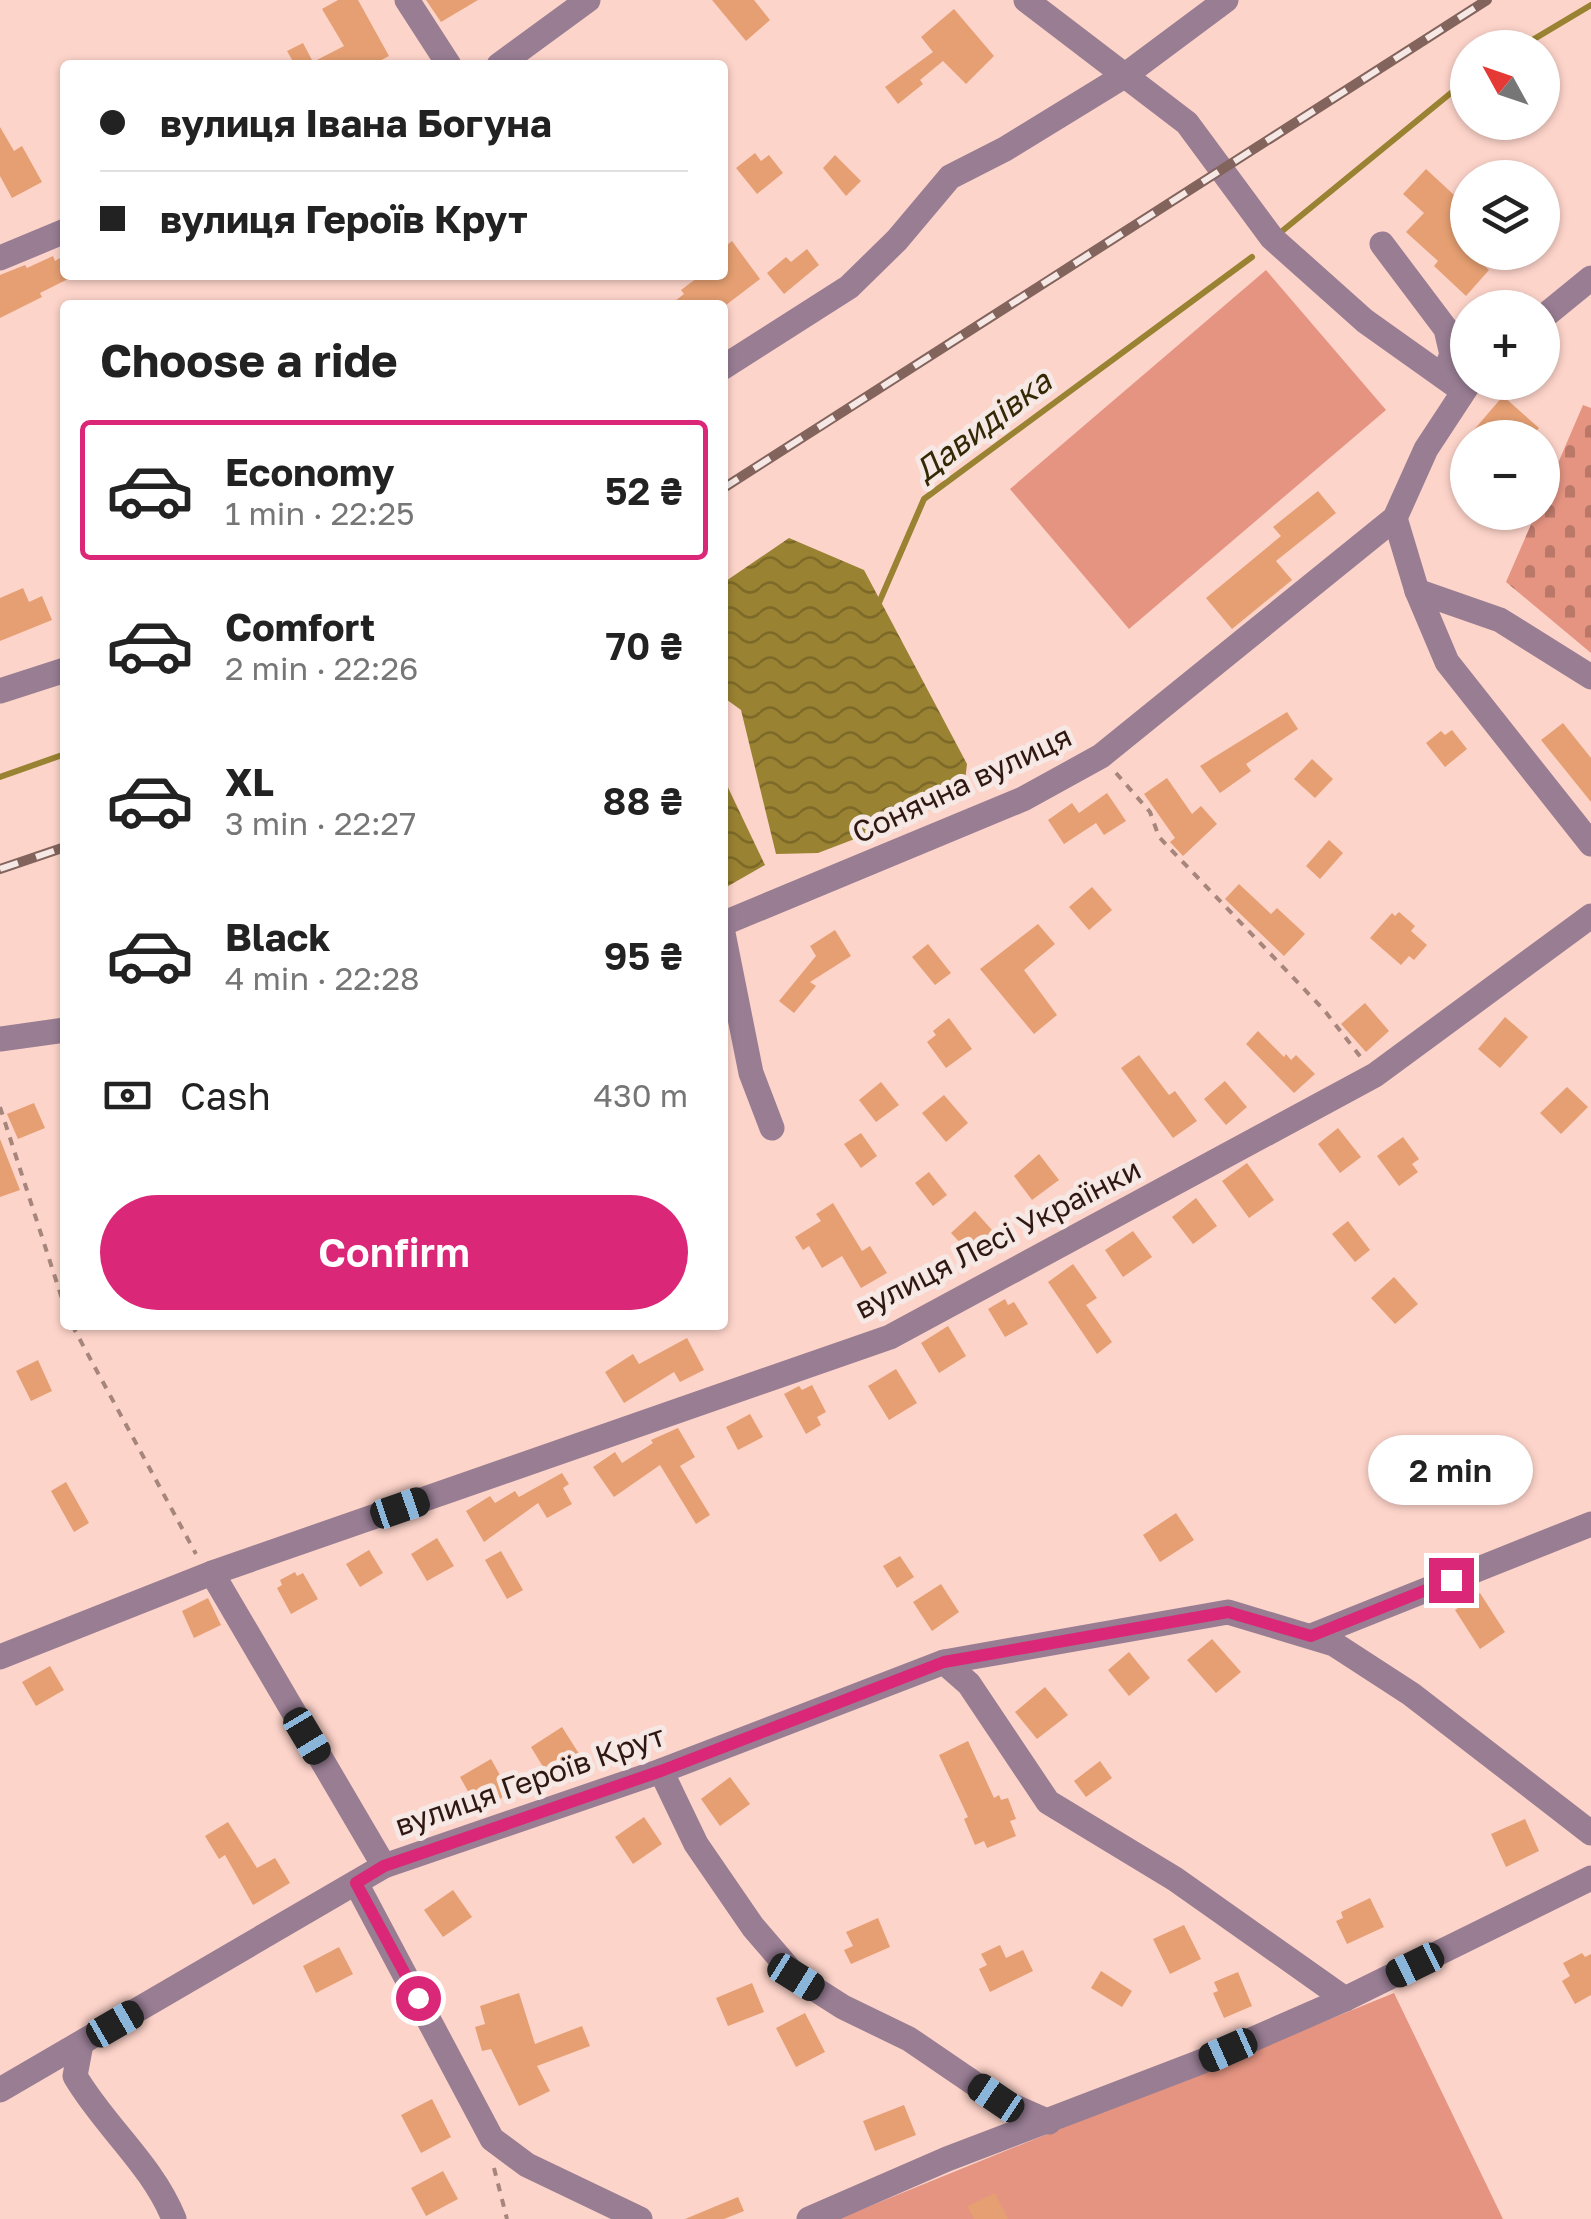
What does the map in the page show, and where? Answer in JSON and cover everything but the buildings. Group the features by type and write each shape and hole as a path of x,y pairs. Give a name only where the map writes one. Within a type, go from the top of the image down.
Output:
{"street":[{"path":"407,0 446,60"},
{"path":"506,60 588,0"},
{"path":"1026,0 1187,124 1272,238 1365,321 1450,377"},
{"path":"728,364 849,287 897,240 950,177 1005,149 1124,76 1226,0"},
{"path":"0,258 60,232"},
{"path":"1382,244 1446,329 1450,346"},
{"path":"1560,303 1591,278"},
{"path":"1450,399 1395,518 1418,591 1447,662 1591,844"},
{"name":"Сонячна вулиця","path":"728,923 1022,800 1101,756 1395,518"},
{"path":"1418,591 1500,620 1591,677"},
{"path":"0,691 60,672"},
{"name":"вулиця Лесі Українки","path":"0,1656 208,1571 890,1336 1375,1075 1591,916"},
{"path":"728,956 751,1073 772,1128"},
{"path":"0,1040 60,1031"},
{"path":"1311,1636 1591,1524"},
{"path":"208,1571 384,1866"},
{"name":"вулиця Героїв Крут","path":"0,2090 384,1866 661,1771 944,1662 1228,1612 1334,1644 1411,1694 1591,1833"},
{"path":"944,1662 969,1684 1048,1802 1175,1879 1345,1999"},
{"path":"661,1771 696,1844 753,1927 796,1977 844,2007 909,2039 996,2098 1049,2122"},
{"path":"809,2219 947,2159 1198,2064 1345,1999 1591,1878"},
{"path":"356,1883 492,2138 527,2165 640,2219"},
{"path":"81,2044 75,2076 88,2100 165,2196 174,2219"}],"path":[{"path":"1101,756 1150,812 1159,837 1324,1010 1375,1075"},
{"path":"0,1107 60,1293"},
{"path":"75,1330 208,1571"},
{"path":"492,2138 492,2158 507,2219"}],"green space":[{"path":"1266,270 1386,410 1129,629 1010,489"},
{"path":"1583,405 1591,408 1591,653 1506,582 1529,530 1560,530 1560,458"},
{"path":"1394,1993 1503,2219 838,2219"}],"water":[{"path":"789,538 864,570 967,764 964,789 941,806 818,853 776,854 741,710 728,701 728,580"},
{"path":"728,787 765,865 728,886"}],"waterway":[{"name":"Давидівка","path":"1549,30 1591,5"},
{"name":"Давидівка","path":"1281,232 1450,94"},
{"name":"Давидівка","path":"878,605 924,499 1252,257"},
{"name":"Давидівка","path":"0,777 60,756"}],"railway":[{"path":"728,485 1487,0"},
{"path":"0,869 60,849"}],"route":[{"path":"418,1998 356,1883 384,1866 661,1771 944,1662 1228,1612 1311,1636 1451,1580"}]}
